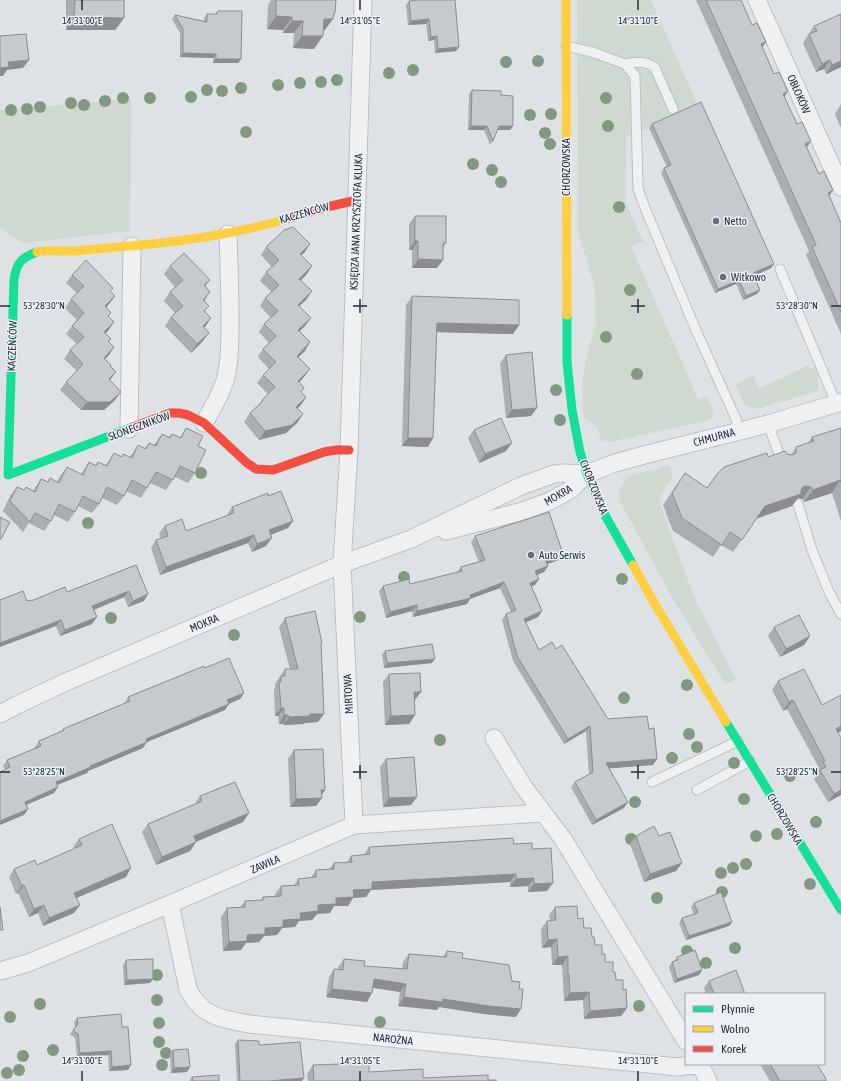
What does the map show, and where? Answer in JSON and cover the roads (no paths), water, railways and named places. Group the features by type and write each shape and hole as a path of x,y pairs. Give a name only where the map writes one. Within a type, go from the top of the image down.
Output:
{"street":[{"name":"KSIĘDZA JANA KRZYSZTOFA KLUKA","path":"342,564 349,450 363,0"},
{"name":"CHORZOWSKA","path":"566,0 567,362 575,429 580,452 587,474 616,537 656,606 841,910"},
{"name":"OBŁOKÓW","path":"757,0 841,187"},
{"name":"KACZEŃCÓW","path":"8,475 14,279 15,272 21,260 41,251 70,251 132,246 228,234 339,203 357,200"},
{"path":"204,423 219,396 225,381 228,365 230,345 230,307 228,234"},
{"path":"129,429 132,246"},
{"name":"CHMURNA","path":"587,474 612,464 739,430 768,424 839,402"},
{"name":"SŁONECZNIKÓW","path":"8,475 174,413 188,415 204,423 247,463 264,470 272,470 286,466 324,452 349,450"},
{"name":"MOKRA","path":"0,714 66,682 342,564 411,539 521,486 541,478 564,472 587,474"},
{"name":"MOKRA","path":"411,539 523,511 550,501 570,490 587,474"},
{"name":"MIRTOWA","path":"342,564 354,825"},
{"path":"494,738 523,786 563,839 685,1039"},
{"name":"ZAWIŁA","path":"0,971 28,963 354,825 542,813"},
{"name":"NAROŻNA","path":"170,904 188,989 193,999 203,1009 215,1017 249,1024 678,1067 692,1065"},
{"name":"NAROŻNA","path":"700,1065 708,1081"}],"lane":[{"path":"566,46 592,52 625,64 637,62 650,64 655,68 673,109"},
{"path":"625,64 635,76 638,189 695,328 736,419 739,430"},
{"path":"780,269 839,402"},
{"path":"768,424 782,462"},
{"path":"798,504 812,550 829,592 841,614"},
{"path":"652,782 738,741"},
{"path":"697,790 750,760"}],"place":[{"name":"Netto","path":"716,221"},
{"name":"Witkowo","path":"723,277"},
{"name":"Auto Serwis","path":"531,555"}]}
